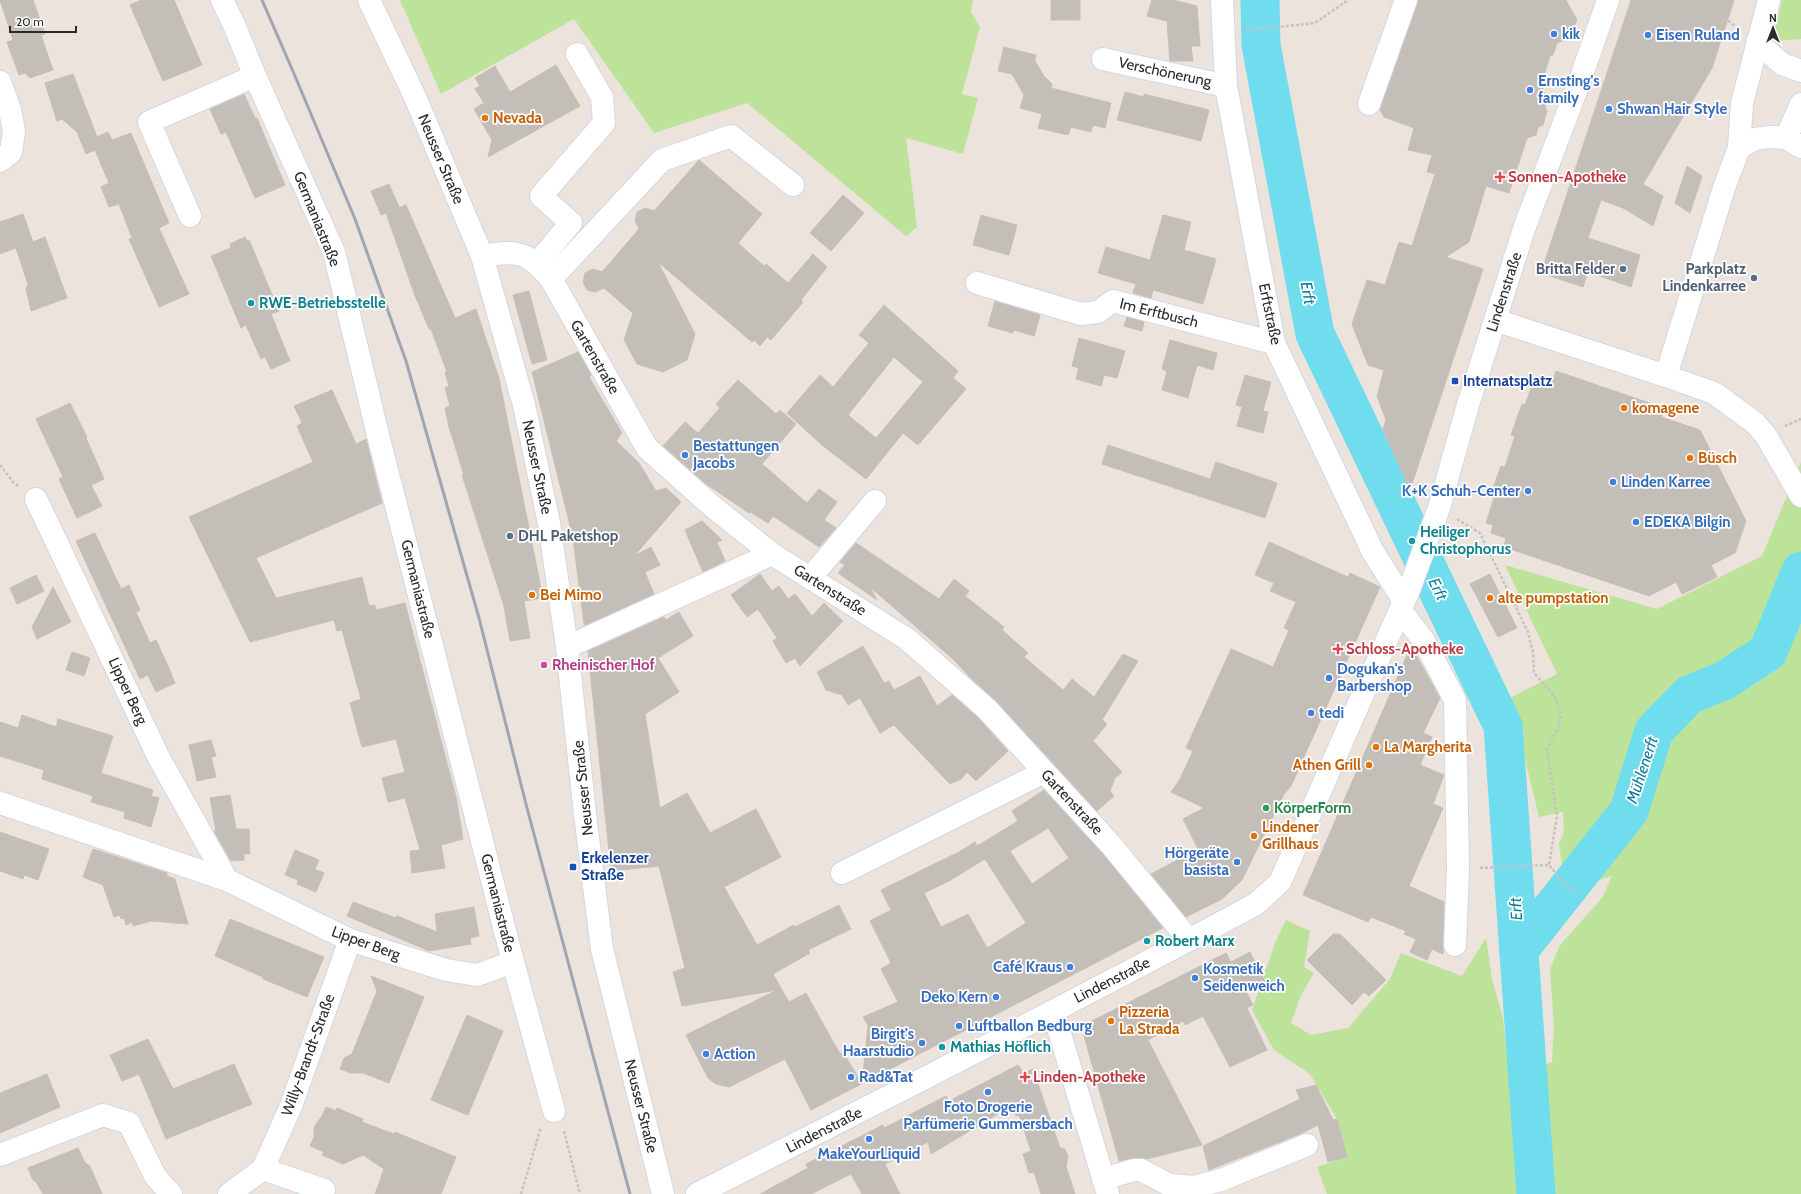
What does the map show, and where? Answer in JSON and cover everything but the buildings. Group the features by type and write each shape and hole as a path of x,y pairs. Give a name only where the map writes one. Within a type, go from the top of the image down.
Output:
{"street":[{"name":"Germaniastraße","path":"222,0 334,252 379,439 513,962 554,1111"},
{"name":"Neusser Straße","path":"369,0 420,109 482,256 524,405 549,523 567,647 585,814 602,949 663,1194"},
{"name":"Erftstraße","path":"1222,0 1226,86 1274,343 1373,552 1404,601 1455,700 1458,868 1454,945"},
{"path":"1369,104 1406,0"},
{"name":"Lindenstraße","path":"697,1194 860,1112 1189,940 1256,904 1280,882 1404,601 1439,508 1468,405 1525,226 1580,80 1608,0"},
{"path":"1666,376 1724,188 1739,148 1742,103 1769,0"},
{"path":"1757,42 1782,64 1801,71"},
{"path":"544,271 571,223 541,196 604,123 602,97 577,54"},
{"name":"Verschönerung","path":"1103,58 1226,86"},
{"path":"190,216 149,122 255,76"},
{"path":"0,82 10,110 14,131 11,152 0,161"},
{"path":"1739,148 1755,139 1770,137 1793,143 1801,104"},
{"path":"544,271 662,160 731,136 793,185"},
{"path":"482,256 505,252 528,257 544,271"},
{"name":"Gartenstraße","path":"544,271 647,448 713,508 772,554 907,639 987,709 1112,846 1189,940"},
{"name":"Im Erftbusch","path":"977,283 1080,314 1098,312 1113,301 1274,343"},
{"path":"1495,320 1714,393 1755,423 1766,436 1801,496"},
{"name":"Lipper Berg","path":"36,499 159,758 227,880"},
{"path":"810,578 875,501"},
{"path":"567,647 772,554"},
{"path":"842,873 1044,772"},
{"name":"Lipper Berg","path":"0,803 227,880 350,940 446,970 477,975 513,962"},
{"name":"Willy-Brandt-Straße","path":"229,1194 263,1169 291,1106 350,940"},
{"path":"1053,1011 1105,1186 1134,1170 1141,1170 1170,1184 1194,1187 1222,1180 1307,1145"},
{"path":"0,1156 103,1115 129,1123 155,1176 171,1194"},
{"path":"263,1169 324,1190"}],"path":[{"path":"1240,30 1315,23 1348,0"},
{"path":"1700,0 1757,42"},
{"path":"0,465 14,483 36,499"},
{"path":"1439,508 1480,533 1528,632 1533,653 1534,673 1556,699 1561,718 1557,731 1547,750 1557,816 1549,865 1565,884 1577,894"},
{"path":"1485,869 1549,865"},
{"path":"521,1194 541,1126 554,1111 563,1125 580,1194"}],"green space":[{"path":"400,0 973,0 971,12 980,27 962,94 978,98 963,154 906,138 917,227 906,236 747,103 654,133 574,19 441,94"},
{"path":"1782,0 1801,0 1801,39 1772,41"},
{"path":"1801,462 1801,1194 1327,1194 1317,1167 1347,1157 1337,1119 1310,1074 1274,1050 1252,1010 1275,943 1286,920 1310,931 1304,967 1314,973 1301,995 1291,1023 1311,1035 1348,1028 1390,979 1401,953 1462,976 1486,938 1492,979 1503,1018 1507,1058 1520,1084 1537,1068 1552,1062 1554,1027 1550,969 1560,945 1602,898 1612,876 1583,885 1562,865 1559,844 1564,832 1563,812 1539,817 1510,698 1557,674 1505,565 1657,609 1762,556"}],"waterway":[{"name":"Erft","path":"1260,0 1261,45 1315,334 1503,726 1536,1194"},
{"name":"Mühlenerft","path":"1519,950 1629,811 1654,731 1689,695 1725,680 1768,652 1801,571"}],"railway":[{"path":"262,0 355,219 406,361 479,618 527,808 630,1194"}],"place":[{"name":"kik","path":"1554,34"},
{"name":"Eisen Ruland","path":"1648,35"},
{"name":"Ernsting's family","path":"1530,90"},
{"name":"Shwan Hair Style","path":"1609,109"},
{"name":"Nevada","path":"485,118"},
{"name":"Sonnen-Apotheke","path":"1500,177"},
{"name":"Britta Felder","path":"1623,269"},
{"name":"Parkplatz Lindenkarree","path":"1754,278"},
{"name":"RWE-Betriebsstelle","path":"251,303"},
{"name":"Internatsplatz","path":"1455,381"},
{"name":"komagene","path":"1624,408"},
{"name":"Bestattungen Jacobs","path":"685,455"},
{"name":"Büsch","path":"1690,458"},
{"name":"Linden Karree","path":"1613,482"},
{"name":"K+K Schuh-Center","path":"1528,491"},
{"name":"EDEKA Bilgin","path":"1636,522"},
{"name":"DHL Paketshop","path":"510,536"},
{"name":"Heiliger Christophorus","path":"1412,541"},
{"name":"Bei Mimo","path":"532,595"},
{"name":"alte pumpstation","path":"1490,598"},
{"name":"Schloss-Apotheke","path":"1338,649"},
{"name":"Rheinischer Hof","path":"544,665"},
{"name":"Dogukan's Barbershop","path":"1329,678"},
{"name":"tedi","path":"1311,713"},
{"name":"La Margherita","path":"1376,747"},
{"name":"Athen Grill","path":"1369,765"},
{"name":"KörperForm","path":"1266,808"},
{"name":"Lindener Grillhaus","path":"1254,836"},
{"name":"Hörgeräte basista","path":"1237,862"},
{"name":"Erkelenzer Straße","path":"573,867"},
{"name":"Robert Marx","path":"1147,941"},
{"name":"Café Kraus","path":"1070,967"},
{"name":"Kosmetik Seidenweich","path":"1195,978"},
{"name":"Deko Kern","path":"996,997"},
{"name":"Pizzeria La Strada","path":"1111,1021"},
{"name":"Luftballon Bedburg","path":"959,1026"},
{"name":"Birgit's Haarstudio","path":"922,1043"},
{"name":"Mathias Höflich","path":"942,1047"},
{"name":"Action","path":"706,1054"},
{"name":"Rad&Tat","path":"851,1077"},
{"name":"Linden-Apotheke","path":"1025,1077"},
{"name":"Foto Drogerie Parfümerie Gummersbach","path":"988,1092"},
{"name":"MakeYourLiquid","path":"869,1139"}]}
